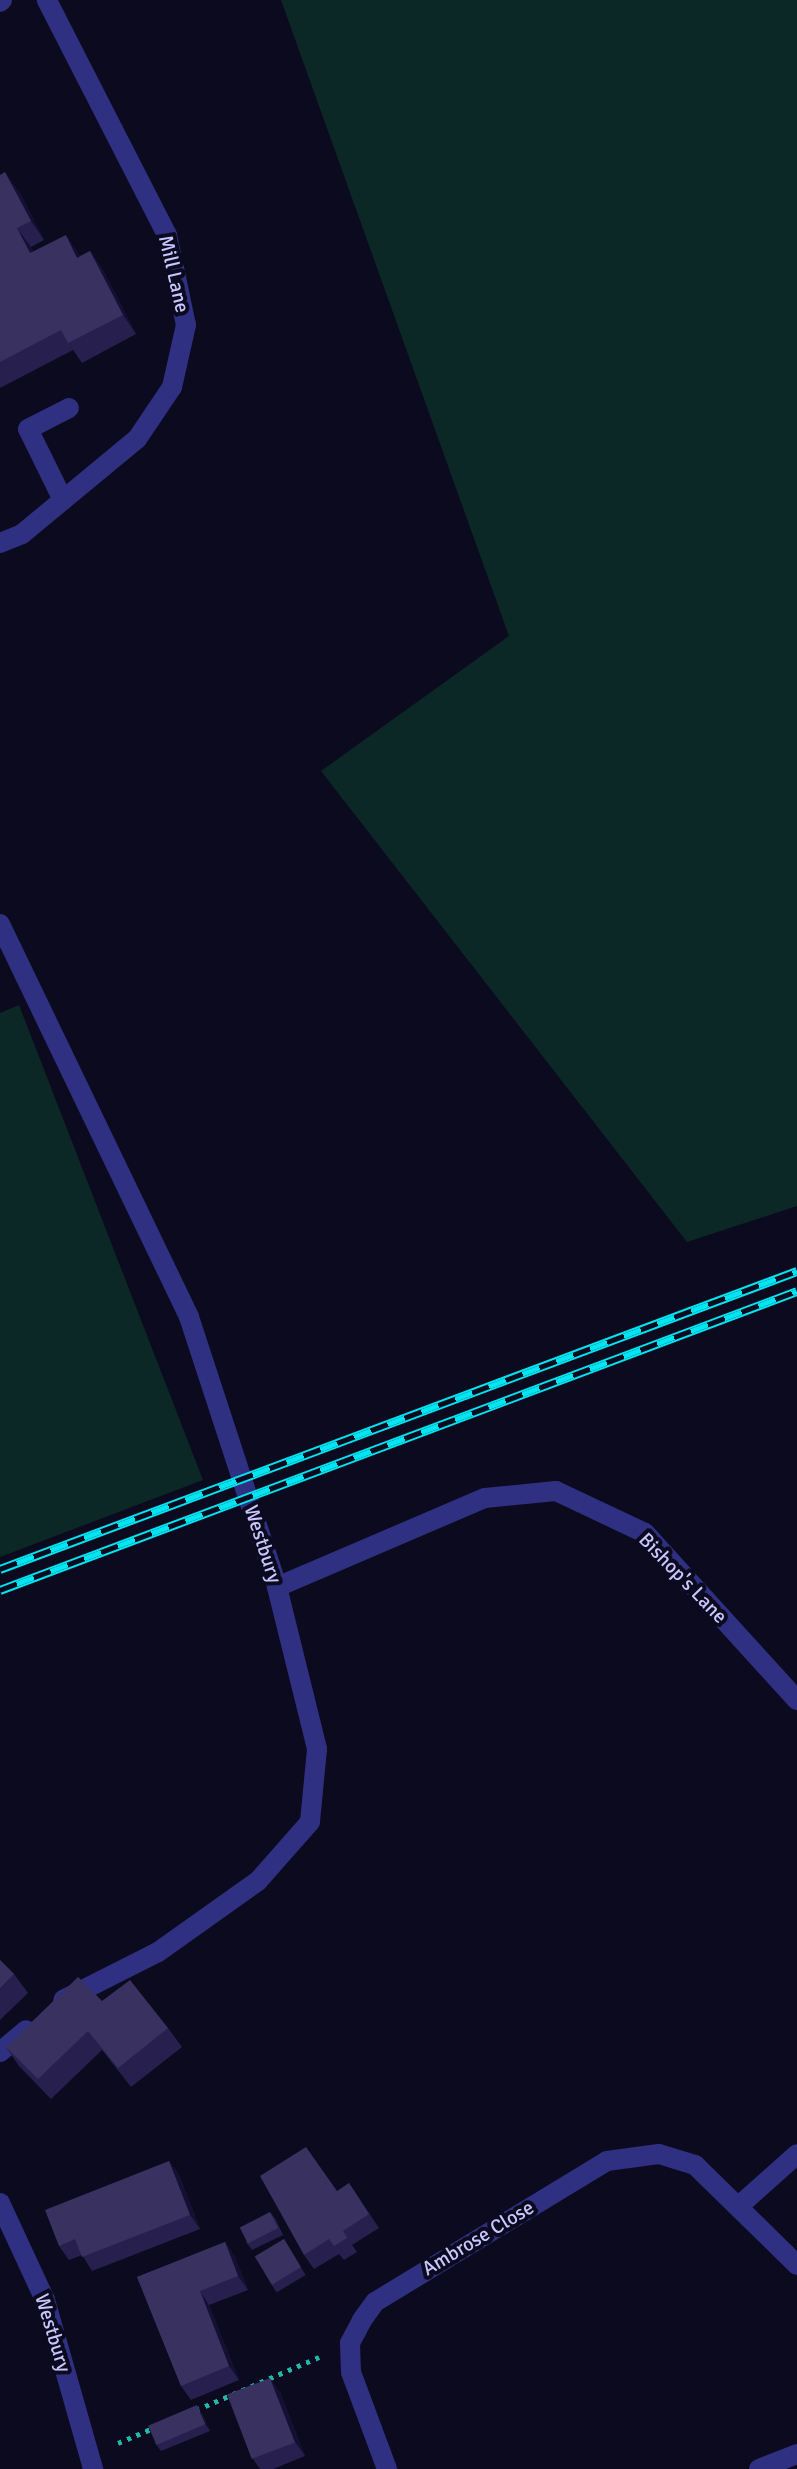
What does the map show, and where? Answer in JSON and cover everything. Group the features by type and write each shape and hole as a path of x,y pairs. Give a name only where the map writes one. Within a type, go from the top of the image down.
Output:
{"street":[{"name":"Mill Lane","path":"0,543 22,534 137,439 172,387 186,325 167,235 47,0"},
{"path":"63,500 28,429 69,408"},
{"name":"Westbury","path":"0,924 189,1317 277,1587 317,1749 310,1822 258,1881 158,1952 69,1995 0,2052"},
{"name":"Bishop's Lane","path":"277,1587 485,1498 556,1491 645,1533 797,1700"},
{"name":"Ambrose Close","path":"350,2343 375,2302 607,2161 659,2154 695,2165 740,2205 797,2265"},
{"path":"740,2205 797,2154"},
{"name":"Westbury","path":"0,2203 45,2300 93,2469"},
{"path":"350,2343 359,2403 387,2469"},
{"path":"759,2469 797,2454"}],"path":[{"path":"191,2411 350,2343"},
{"path":"125,2456 118,2443 162,2424"}],"green space":[{"path":"281,0 797,0 797,1206 687,1242 321,771 509,636"},
{"path":"19,1005 203,1480 0,1557 0,1013"}],"building":[{"path":"5,172 31,221 17,228 30,253 66,235 77,258 90,251 123,315 68,343 61,330 0,362 0,175"},
{"path":"0,1960 14,1974 0,1988"},
{"path":"78,1977 102,2001 130,1980 168,2028 118,2068 88,2031 38,2079 6,2047"},
{"path":"306,2147 337,2191 349,2183 369,2214 343,2231 347,2238 334,2246 329,2239 304,2255 260,2176"},
{"path":"169,2161 190,2215 82,2257 75,2239 59,2246 45,2210"},
{"path":"270,2212 278,2228 248,2243 240,2227"},
{"path":"284,2239 301,2267 272,2285 255,2257"},
{"path":"225,2242 238,2276 200,2291 229,2366 181,2386 137,2277"},
{"path":"270,2378 295,2442 252,2459 227,2394"},
{"path":"197,2405 205,2424 156,2445 148,2426"}],"railway":[{"path":"0,1569 797,1271"},
{"path":"0,1590 797,1291"}]}
